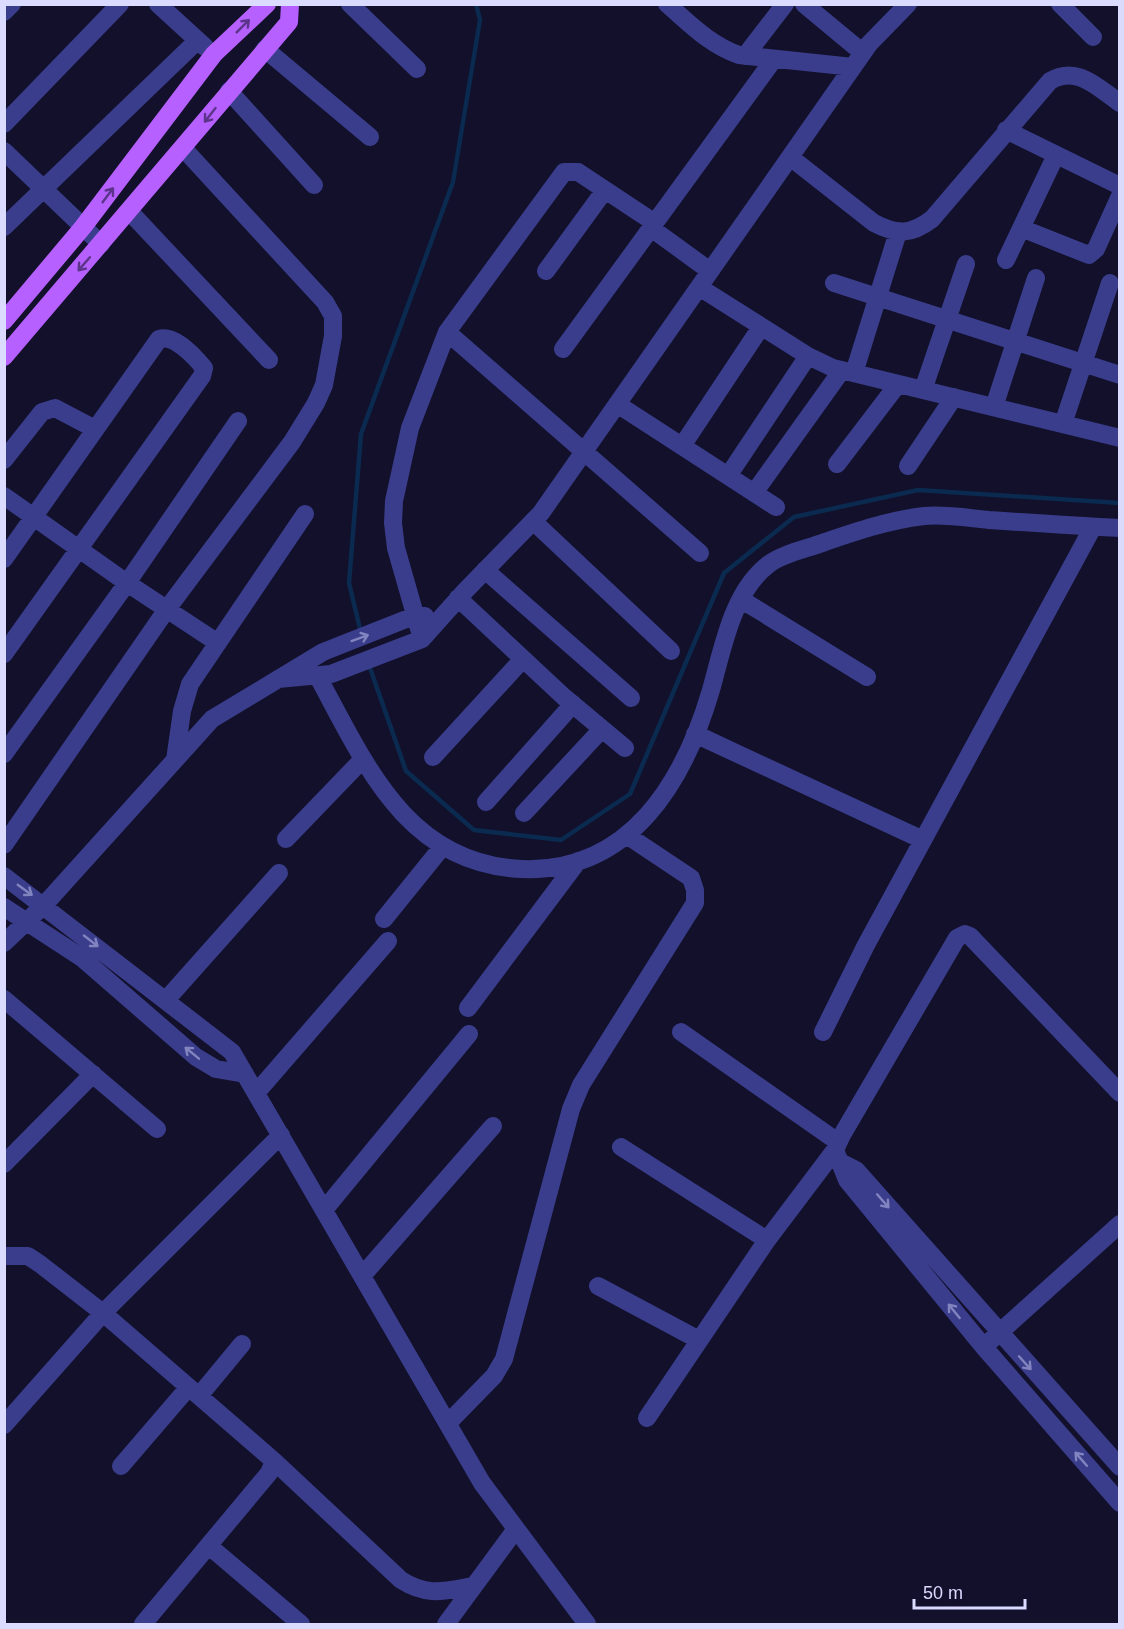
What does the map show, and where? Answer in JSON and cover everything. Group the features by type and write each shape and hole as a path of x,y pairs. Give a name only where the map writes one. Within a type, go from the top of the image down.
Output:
{"main road":[{"path":"4,321 84,227 214,54 267,4"},
{"path":"4,357 289,22 290,4"}],"street":[{"path":"4,12 12,4"},
{"path":"4,124 120,4"},
{"path":"158,4 214,54"},
{"path":"351,4 417,69"},
{"path":"667,4 709,41 724,50 746,56 774,59 858,60"},
{"path":"746,56 785,4"},
{"path":"804,4 858,60"},
{"path":"278,679 324,675 422,639 458,598 533,521 585,451 858,60 908,4"},
{"path":"1060,4 1093,37"},
{"path":"4,227 197,41"},
{"path":"265,49 370,137"},
{"path":"563,349 774,59"},
{"path":"790,157 874,223 898,232 919,229 932,219 1050,81 1059,76 1078,75 1119,103"},
{"path":"229,91 314,185"},
{"path":"1006,130 1119,186"},
{"path":"4,845 167,609 304,423 324,385 333,336 333,316 325,302 183,148"},
{"path":"4,151 101,244"},
{"path":"1006,260 1056,155"},
{"path":"422,639 396,548 394,501 410,428 447,332 558,177 564,172 578,172 653,225 711,271"},
{"path":"546,271 605,190"},
{"path":"1021,228 1089,255 1096,249 1119,196"},
{"path":"129,211 269,360"},
{"path":"754,493 848,372 877,299 898,232"},
{"path":"923,390 966,264"},
{"path":"994,407 1036,278"},
{"path":"834,283 877,299 1119,375"},
{"path":"1063,424 1110,283"},
{"path":"699,287 807,356 848,372 1119,438"},
{"path":"682,446 761,327"},
{"path":"447,332 700,553"},
{"path":"4,559 159,339 171,339 204,368 202,376 4,654"},
{"path":"728,476 807,356"},
{"path":"837,464 898,384"},
{"path":"908,466 954,398"},
{"path":"617,404 776,507"},
{"path":"4,460 42,412 55,408 95,429"},
{"path":"4,753 127,583 238,421"},
{"path":"4,496 127,583 218,643"},
{"path":"175,760 186,694 305,514"},
{"path":"324,675 363,759 406,819 443,846 498,868 542,869 578,861 628,836 644,822 660,800 695,734 725,637 742,600 756,575 777,559 870,527 928,516 1119,528"},
{"path":"533,521 671,651"},
{"path":"823,1032 835,1005 923,840 1093,527"},
{"path":"485,570 632,698"},
{"path":"458,598 573,704 625,748"},
{"path":"742,600 867,676"},
{"path":"4,943 45,904 212,719 323,652 414,616 443,616"},
{"path":"433,757 523,659"},
{"path":"486,802 573,704"},
{"path":"524,813 602,729"},
{"path":"695,734 923,840"},
{"path":"286,839 363,759"},
{"path":"448,1423 494,1376 504,1359 571,1109 581,1085 695,903 695,890 691,878 628,836"},
{"path":"384,919 443,846"},
{"path":"468,1008 578,861"},
{"path":"166,1000 279,873"},
{"path":"4,876 45,904 232,1052 482,1483 587,1624"},
{"path":"4,907 82,957 196,1058 216,1069 245,1074"},
{"path":"647,1418 767,1240 838,1151 957,938 965,934 970,936 1119,1093"},
{"path":"256,1093 388,941"},
{"path":"4,999 157,1129"},
{"path":"681,1032 838,1151 1119,1467"},
{"path":"324,1210 469,1034"},
{"path":"4,1164 93,1074"},
{"path":"362,1276 493,1126"},
{"path":"4,1425 104,1313 280,1136"},
{"path":"621,1147 767,1240"},
{"path":"838,1151 847,1180 983,1346 1117,1494"},
{"path":"983,1346 1000,1335 1119,1224"},
{"path":"4,1256 27,1256 104,1313 274,1461 401,1580 413,1587 434,1592 474,1586"},
{"path":"598,1286 699,1340"},
{"path":"122,1466 242,1344"},
{"path":"143,1624 269,1473 274,1461"},
{"path":"446,1624 516,1528"},
{"path":"209,1546 301,1624"}],"waterway":[{"path":"361,633 349,583 361,434 453,182 480,20 476,4"},
{"path":"369,665 406,771 474,830 561,840 630,794 724,573 794,517 918,490 1120,503"}]}
